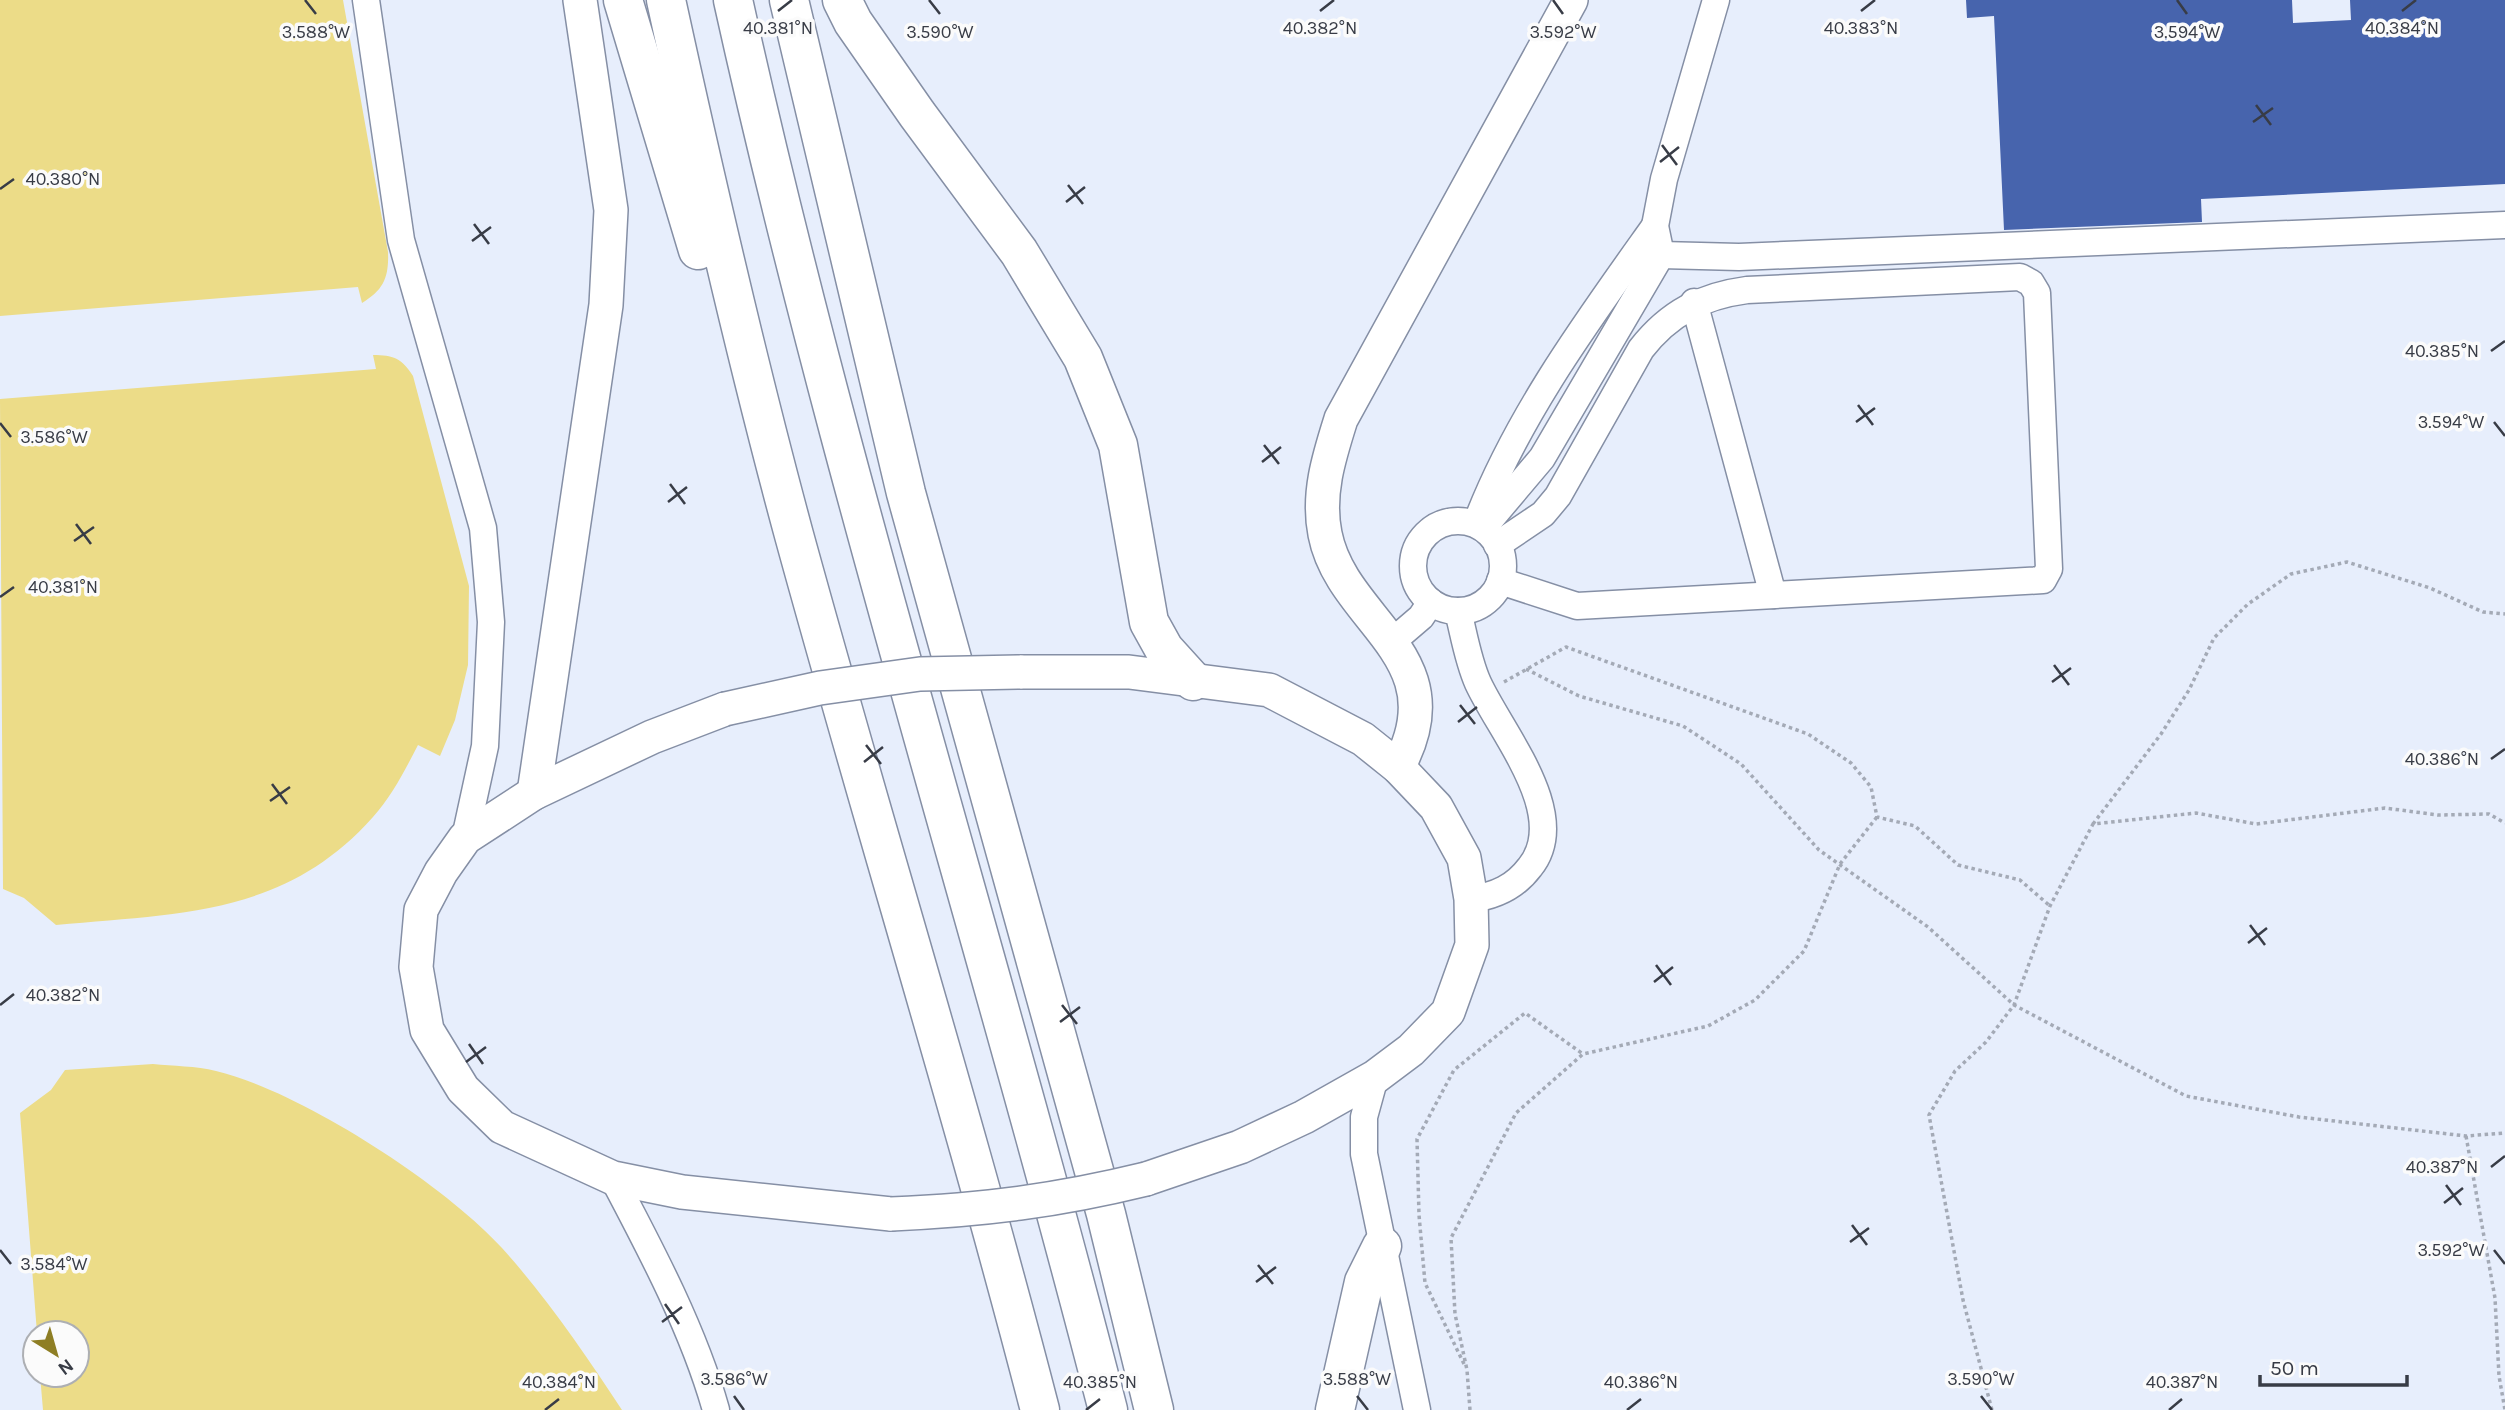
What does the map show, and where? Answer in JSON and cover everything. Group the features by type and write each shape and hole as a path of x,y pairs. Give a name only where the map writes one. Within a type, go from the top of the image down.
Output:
{"highway":[{"path":"623,0 684,211 794,533"},
{"path":"666,0 709,201 794,533 996,1240 1040,1410"},
{"path":"733,0 858,509 1058,1214 1108,1410"},
{"path":"756,0 776,183"},
{"path":"789,0 906,493 1106,1214 1154,1410"},
{"path":"842,0 853,22 917,114 1018,253 1083,358 1118,445 1149,622 1164,649 1193,681"},
{"path":"1335,1410 1364,1282 1382,1245"}],"main road":[{"path":"534,793 606,305 611,210 580,0"},
{"path":"1398,767 1409,748 1415,702 1410,679 1392,641 1347,586 1333,561 1325,534 1322,505 1326,464 1341,419 1571,0"},
{"path":"1129,672 1269,690 1363,739 1398,767 1436,807 1464,858 1471,899 1472,945 1448,1012 1410,1051 1375,1077 1240,1147 1146,1180 1052,1201 975,1210 891,1214 682,1192 613,1178 502,1127 463,1089 427,1030 416,967 421,910 441,872 465,838 534,793 652,737 725,709 820,688 920,674 1129,672"}],"street":[{"path":"366,0 401,240 483,528 491,622 485,746 465,838"},
{"path":"1485,532 1542,458 1661,255 1655,226 1664,180 1717,0"},
{"path":"1661,255 1740,257 2505,225"},
{"path":"1500,581 1577,606 2043,580 2049,569 2037,293 2031,283 2020,277 1746,290 1719,294 1694,302 1653,334 1641,349 1558,496 1543,514 1485,532 1447,522 1433,528 1419,544 1412,565 1414,579 1431,602 1458,611 1484,603 1500,581 1503,569 1485,532 1490,485 1565,354 1655,226"},
{"path":"1694,302 1773,595"},
{"path":"1392,641 1421,617 1431,602"},
{"path":"1458,611 1470,661 1483,693 1539,797 1544,819 1542,847 1528,871 1512,886 1492,896 1471,899"},
{"path":"1375,1077 1364,1116 1364,1154 1417,1410"},
{"path":"613,1178 645,1239 708,1383 716,1410"}],"path":[{"path":"1992,1410 1963,1300 1929,1115 1955,1071 1986,1042 2014,1005 2050,905 2093,824 2161,734 2189,690 2214,638 2248,604 2291,574 2347,562 2430,588 2483,612 2505,614"},
{"path":"1470,1410 1467,1370 1455,1314 1451,1238 1516,1113 1583,1054 1708,1026 1755,1000 1804,951 1840,864 1877,817 1871,787 1851,763 1808,734 1566,647 1483,693"},
{"path":"1526,669 1580,696 1683,726 1741,764 1819,850 1928,928 2014,1005 2186,1096 2299,1117 2466,1136 2505,1133"},
{"path":"2093,824 2196,813 2256,824 2385,808 2438,815 2489,814 2505,823"},
{"path":"1877,817 1915,826 1958,865 2020,880 2050,905"},
{"path":"1467,1370 1425,1283 1419,1215 1417,1139 1454,1070 1525,1013 1583,1054"},
{"path":"2466,1136 2496,1298 2499,1376 2505,1410"}],"shaded area":[{"path":"0,0 343,0 388,252 386,276 380,288 362,303 358,287 0,316"},
{"path":"373,355 396,359 405,365 413,376 469,586 468,665 455,720 440,756 418,745 380,809 339,850 303,874 265,892 227,904 186,912 56,925 24,898 3,889 0,399 376,369"},
{"path":"153,1064 208,1069 288,1098 369,1143 445,1196 502,1248 550,1306 622,1410 43,1410 41,1389 91,1389 91,1319 36,1319 20,1113 51,1090 65,1070"}],"building":[{"path":"1966,0 2292,0 2293,23 2351,20 2350,0 2505,0 2505,184 2201,199 2202,222 2004,230 1994,16 1967,18"}]}
